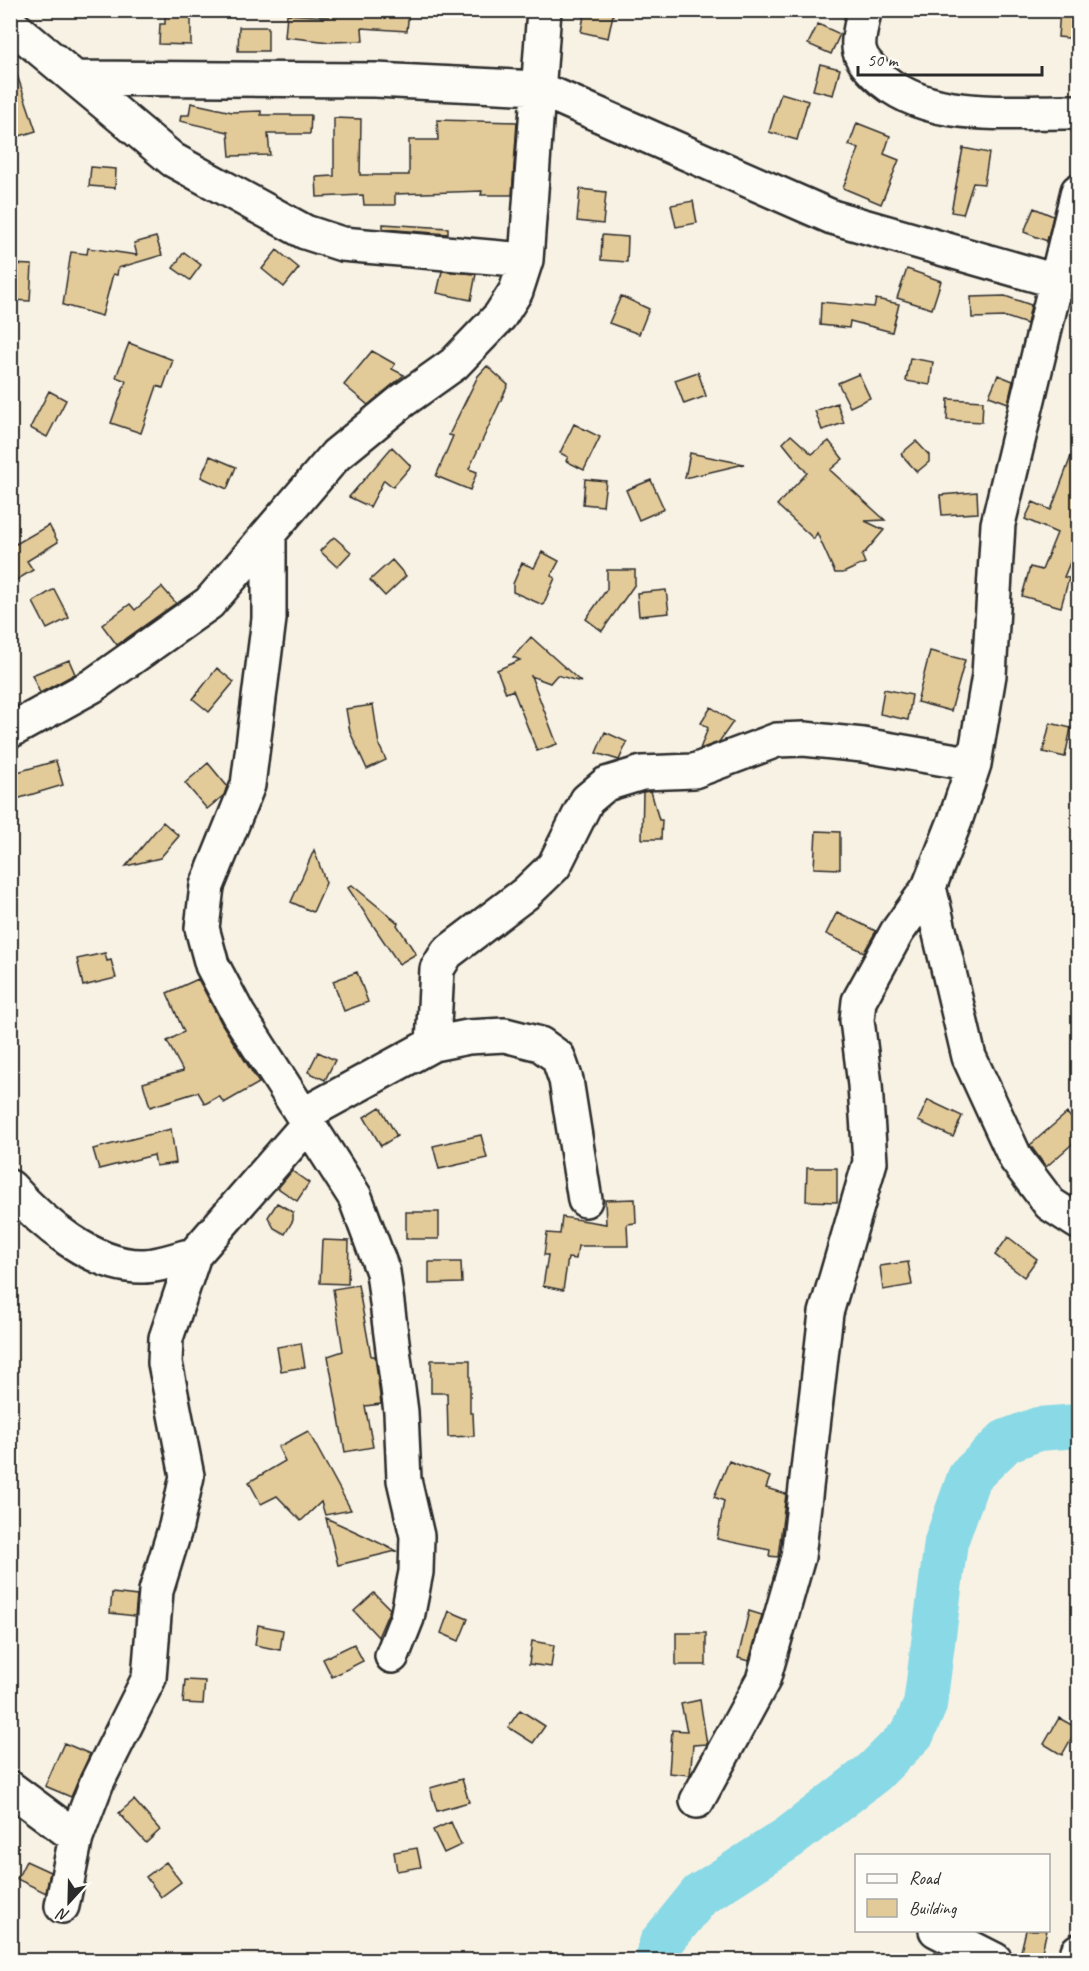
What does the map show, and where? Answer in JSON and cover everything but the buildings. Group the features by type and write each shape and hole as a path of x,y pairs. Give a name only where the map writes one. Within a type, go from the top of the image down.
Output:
{"street":[{"path":"10,731 92,686 209,603 269,536 336,455 402,401 454,364 500,316 516,291 526,260 544,10"},
{"path":"864,10 859,50 868,66 886,84 912,99 947,110 1074,112 1078,114"},
{"path":"10,24 173,160 305,232 342,244 526,260"},
{"path":"76,78 375,80 538,88 832,217 1056,281"},
{"path":"697,1801 763,1680 798,1557 826,1313 870,1162 865,1085 857,1020 859,1001 897,932 929,886 956,821 974,764 989,675 998,524 1078,191"},
{"path":"269,536 269,619 248,786 207,886 202,928 212,965 238,1014 355,1197 383,1272 401,1412 404,1480 417,1536 416,1572 409,1606 392,1656"},
{"path":"433,1044 437,969 447,953 526,893 554,866 587,800 606,784 642,773 694,771 777,740 804,739 863,745 974,764"},
{"path":"929,886 969,1057 1016,1159 1050,1204 1078,1222"},
{"path":"62,1906 76,1837 97,1782 149,1678 156,1591 176,1526 188,1476 165,1363 166,1338 194,1255 305,1119 433,1044 468,1037 505,1035 540,1044 558,1057 566,1080 585,1200"},
{"path":"10,1187 61,1236 114,1261 144,1267 194,1255"},
{"path":"10,1788 76,1837"},
{"path":"940,1932 995,1960"},
{"path":"1075,1960 1078,1951"}],"waterway":[{"path":"657,1960 661,1943 700,1895 790,1837 874,1772 913,1733 925,1705 946,1542 969,1477 1006,1441 1038,1429 1078,1426"}]}
